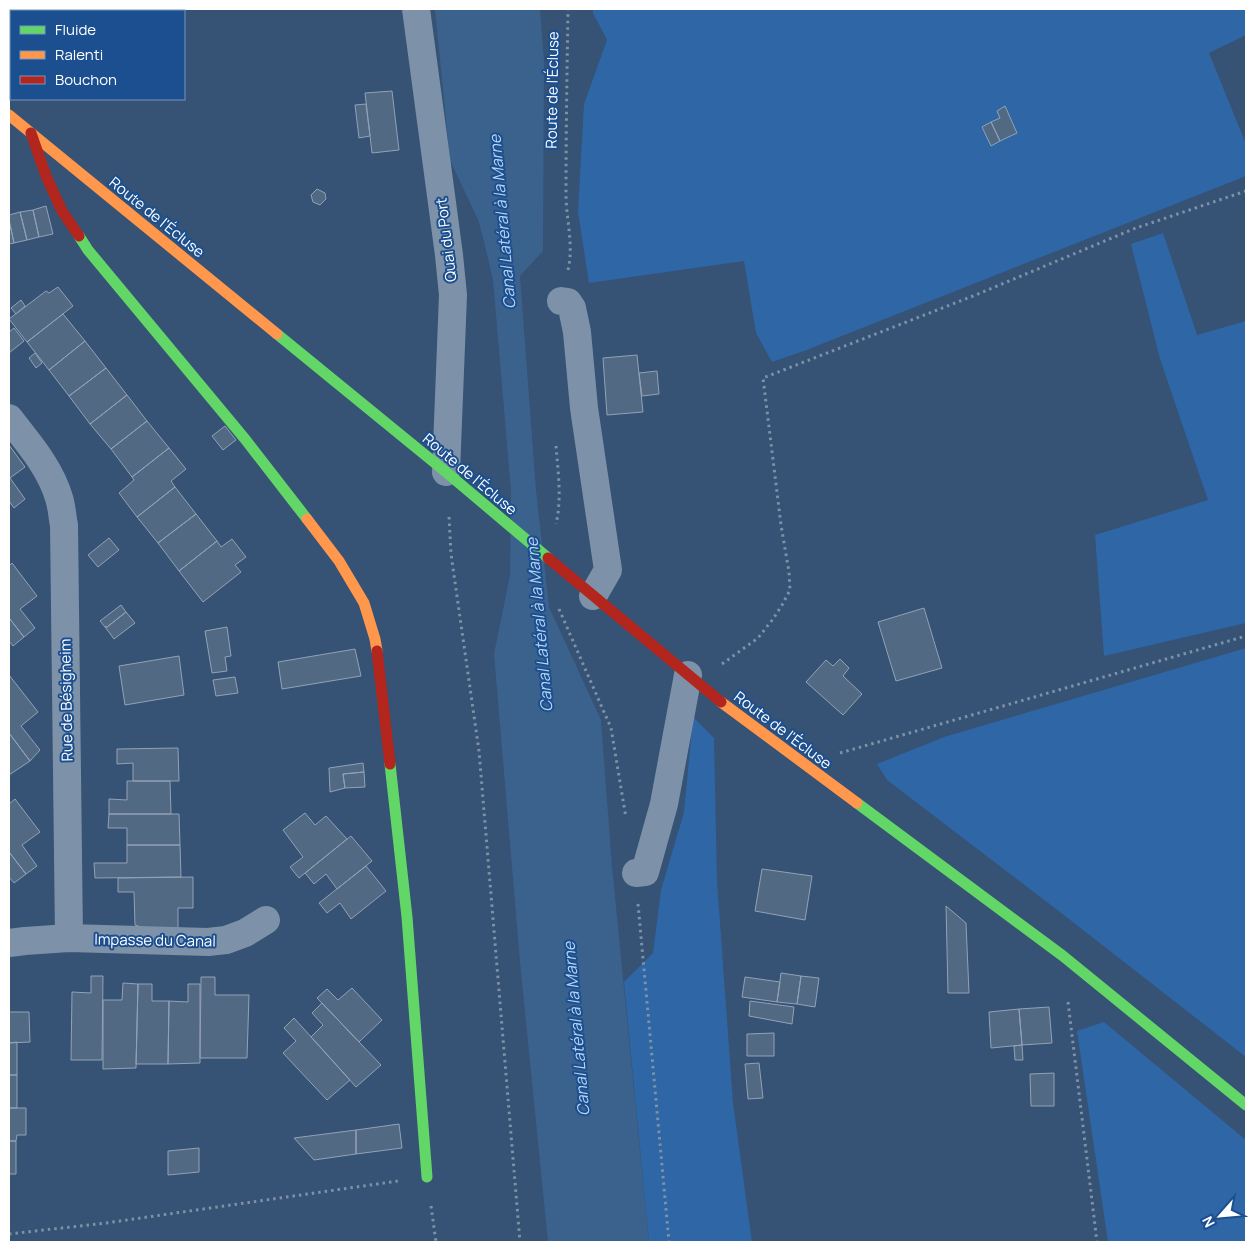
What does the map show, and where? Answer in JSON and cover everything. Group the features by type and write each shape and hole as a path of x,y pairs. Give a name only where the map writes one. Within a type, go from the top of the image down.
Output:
{"main road":[{"name":"Route de l'Écluse","path":"9,115 446,472 714,697 1063,956 1246,1105"},
{"path":"30,132 46,176 62,211 88,250 245,439 339,561 364,603 375,640 407,917 427,1177"}],"street":[{"name":"Quai du Port","path":"416,9 453,295 446,472"},
{"path":"561,301 568,302 572,308 577,332 584,408 608,570 593,596"},
{"name":"Rue de Bésigheim","path":"9,418 52,477 60,499 64,525 69,938"},
{"path":"636,873 644,872 664,804 688,675"},
{"name":"Impasse du Canal","path":"69,938 208,942 226,940 245,933 266,920"},
{"path":"9,943 69,938"}],"path":[{"name":"Route de l'Écluse","path":"568,9 566,197 570,261"},
{"path":"688,675 724,663 758,638 773,620 790,590 763,378 973,296 1136,228 1246,191"},
{"path":"446,472 451,554 479,752 520,1242"},
{"path":"558,517 559,481"},
{"path":"803,763 1246,636"},
{"path":"1063,956 1097,1242"},
{"path":"9,1234 106,1224 427,1177 436,1242"}],"shaded area":[{"path":"593,9 1246,9 1246,35 1209,53 1246,144 1246,176 772,362 756,333 744,261 589,283 578,212 584,104 607,40 593,13"},
{"path":"1163,233 1197,335 1246,321 1246,623 1104,656 1095,535 1208,500 1160,359 1131,244"},
{"path":"1246,648 1246,1057 887,780 877,764 944,737"},
{"path":"693,717 714,738 717,881 733,1103 752,1242 649,1242 624,982 653,953 661,890 684,812"},
{"path":"1104,1022 1246,1140 1246,1242 1108,1242 1077,1031"}],"water":[{"name":"Canal Latéral à la Marne","path":"435,9 540,9 544,61 543,251 520,276 536,490 549,607 601,720 612,866 649,1242 548,1242 520,962 494,654 510,575 511,492 493,279 479,222 450,160"}],"building":[{"path":"392,91 399,150 372,153 365,93"},
{"path":"366,104 370,136 359,138 355,105"},
{"path":"1005,106 1017,133 1000,141 991,122 1000,118 997,111"},
{"path":"991,122 1000,141 991,146 982,127"},
{"path":"317,189 325,193 326,199 320,205 313,202 311,195"},
{"path":"46,206 53,234 39,237 33,210"},
{"path":"33,210 39,237 27,240 20,212"},
{"path":"20,212 27,240 14,243 9,215"},
{"path":"9,220 14,243 9,244"},
{"path":"58,287 73,306 27,342 9,319 46,291 49,293"},
{"path":"21,300 25,306 16,314 11,308"},
{"path":"63,314 85,341 49,370 27,342"},
{"path":"14,328 24,341 9,353 9,332"},
{"path":"85,341 106,368 69,396 49,370"},
{"path":"35,353 42,363 36,368 29,358"},
{"path":"637,355 643,412 607,415 603,358"},
{"path":"106,368 127,395 90,424 69,396"},
{"path":"657,371 659,394 642,396 639,373"},
{"path":"127,395 147,421 111,449 90,424"},
{"path":"147,421 169,448 132,477 111,449"},
{"path":"225,426 236,440 223,450 212,436"},
{"path":"9,445 25,467 10,478 25,499 14,508 9,501"},
{"path":"169,448 186,469 171,481 175,487 137,517 119,493 134,480 132,477"},
{"path":"175,487 196,514 158,543 137,517"},
{"path":"196,514 217,541 179,571 158,543"},
{"path":"109,538 119,550 98,567 88,555"},
{"path":"232,539 246,557 235,565 241,572 203,602 179,571 217,541 221,547"},
{"path":"12,563 37,596 20,609 35,628 24,637 9,618 9,566"},
{"path":"121,605 126,612 105,627 100,621"},
{"path":"924,608 942,668 896,681 878,622"},
{"path":"126,612 135,623 114,639 105,627"},
{"path":"9,618 24,637 13,646 9,641"},
{"path":"227,627 231,656 225,657 227,671 212,673 205,631"},
{"path":"355,649 361,676 282,689 278,662"},
{"path":"179,656 184,695 125,705 119,666"},
{"path":"840,659 849,668 843,676 862,694 843,715 806,682 826,660 833,666"},
{"path":"9,675 38,712 21,726 40,750 30,761 9,733"},
{"path":"235,677 238,693 216,696 213,680"},
{"path":"9,733 30,761 9,775"},
{"path":"178,748 179,781 133,781 133,763 117,764 117,749"},
{"path":"363,763 364,772 343,774 345,788 330,792 329,768"},
{"path":"364,772 365,787 345,788 343,774"},
{"path":"127,781 170,781 171,814 109,814 109,799 127,800"},
{"path":"15,799 40,832 22,845 37,866 26,874 9,852 9,804"},
{"path":"305,813 315,825 326,816 347,839 299,878 290,867 303,857 283,830"},
{"path":"109,814 179,814 180,845 127,845 127,828 108,828"},
{"path":"351,836 372,861 337,889 326,874 314,884 305,873"},
{"path":"127,845 180,845 181,877 95,878 94,863 127,863"},
{"path":"9,852 26,874 14,883 9,877"},
{"path":"366,866 386,891 351,919 340,903 327,913 319,903"},
{"path":"762,869 812,876 805,920 755,911"},
{"path":"193,877 193,908 178,908 178,928 144,928 135,925 134,892 118,892 118,878"},
{"path":"946,906 966,923 969,993 948,993"},
{"path":"781,973 801,976 797,1004 777,1002"},
{"path":"91,976 103,976 102,1060 71,1060 72,992 91,993"},
{"path":"801,976 819,978 815,1007 797,1004"},
{"path":"201,977 215,977 215,995 249,995 247,1058 200,1058"},
{"path":"745,977 780,982 777,1002 742,997"},
{"path":"123,983 138,984 136,1068 103,1069 103,1000 122,1000"},
{"path":"138,984 152,984 152,1001 169,1001 168,1064 136,1064"},
{"path":"188,984 200,984 200,1063 168,1064 169,1001 188,1002"},
{"path":"352,988 382,1020 359,1042 317,998 327,989 338,1000"},
{"path":"750,1001 794,1007 792,1024 749,1016"},
{"path":"322,1003 381,1065 356,1087 311,1037 323,1025 312,1013"},
{"path":"1049,1007 1052,1043 1022,1045 1019,1009"},
{"path":"1019,1009 1022,1045 991,1048 989,1012"},
{"path":"9,1012 29,1012 30,1042 9,1043"},
{"path":"294,1018 350,1080 327,1100 283,1053 296,1041 284,1028"},
{"path":"774,1033 774,1056 747,1056 747,1034"},
{"path":"17,1042 17,1075 9,1075 9,1043"},
{"path":"1022,1045 1023,1060 1015,1060 1014,1046"},
{"path":"759,1063 763,1098 748,1099 745,1064"},
{"path":"1054,1073 1054,1106 1031,1106 1030,1074"},
{"path":"9,1075 17,1075 17,1108 9,1108"},
{"path":"9,1108 26,1108 26,1135 17,1135 16,1141 9,1141"},
{"path":"399,1124 402,1148 356,1154 356,1130"},
{"path":"356,1130 356,1154 314,1160 294,1138"},
{"path":"9,1141 16,1141 16,1174 9,1174"},
{"path":"199,1148 199,1172 168,1175 168,1151"}],"traffic: fast":[{"path":"79,236 88,250 245,439 307,519"},
{"path":"277,334 548,558"},
{"path":"390,764 407,917 427,1177"},
{"path":"857,803 1063,956 1246,1105"}],"traffic: slow":[{"path":"9,115 277,334"},
{"path":"307,519 339,561 364,603 377,651"},
{"path":"721,702 857,803"}],"traffic: jam":[{"path":"31,133 46,176 62,211 79,236"},
{"path":"548,558 721,702"},
{"path":"377,651 390,764"}]}
